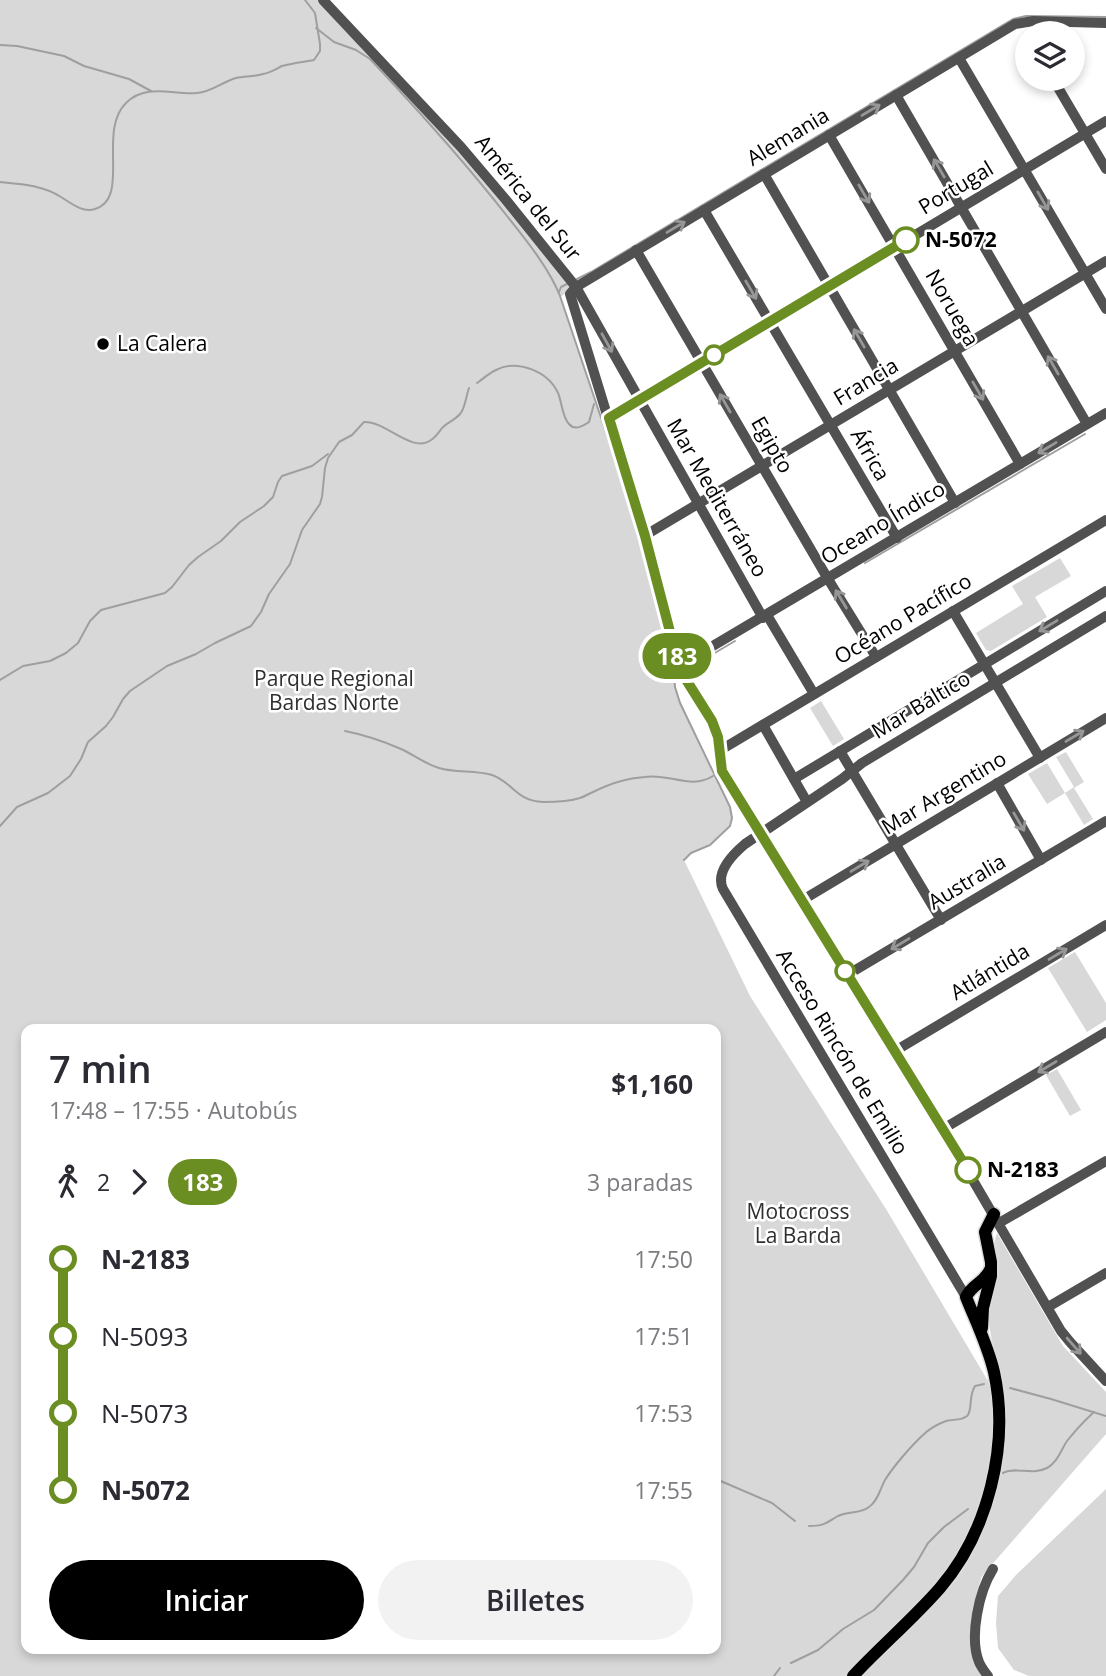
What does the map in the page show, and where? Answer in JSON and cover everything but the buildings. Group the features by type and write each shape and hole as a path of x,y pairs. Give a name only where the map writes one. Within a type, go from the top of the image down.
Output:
{"main road":[{"name":"Acceso Rincón de Emilio","path":"982,1336 983,1308 991,1280 986,1227 997,1219"},
{"path":"966,1297 970,1290 985,1280 991,1268"},
{"name":"Acceso Rincón de Emilio","path":"853,1676 941,1587 964,1553 982,1514 995,1464 999,1429 998,1401 994,1373 966,1297"}],"street":[{"name":"América del Sur","path":"324,0 461,147 576,287 571,292 571,300 645,536 679,666 712,721 718,737 722,771 943,1129 1070,1342 1106,1381"},
{"path":"1085,22 1106,23"},
{"name":"Alemania","path":"576,287 1015,24"},
{"path":"959,58 1106,309"},
{"path":"1061,91 1106,169"},
{"path":"896,95 1087,424"},
{"name":"Portugal","path":"609,418 1106,121"},
{"name":"Noruega","path":"829,135 1020,464"},
{"path":"764,174 955,503"},
{"name":"África","path":"704,210 897,538"},
{"name":"Egipto","path":"636,250 876,657"},
{"name":"Francia","path":"645,536 1106,261"},
{"name":"Mar Mediterráneo","path":"576,287 699,504 814,694"},
{"name":"Oceano Índico","path":"679,666 1106,413"},
{"name":"Océano Pacífico","path":"719,751 1106,520"},
{"name":"Mar Báltico","path":"793,779 1106,591"},
{"path":"953,611 1040,758"},
{"name":"Mar Báltico","path":"759,834 862,763 1106,616"},
{"name":"Mar Argentino","path":"801,901 1106,718"},
{"path":"763,725 807,802"},
{"path":"840,751 941,920"},
{"path":"997,783 1041,860"},
{"name":"Australia","path":"847,975 1106,821"},
{"name":"Acceso Rincón de Emilio","path":"759,834 733,856 722,872 720,885 966,1297"},
{"name":"Atlántida","path":"895,1051 1106,925"},
{"path":"943,1129 1106,1032"},
{"path":"997,1219 1106,1161"},
{"path":"1048,1307 1106,1273"},
{"path":"988,1676 979,1661 976,1630 981,1595 985,1581 993,1569"}],"green space":[{"name":"Parque Regional Bardas Norte","path":"0,0 323,0 461,147 576,287 560,297 618,468 669,643 677,694 732,813 730,826 714,842 691,853 684,860 750,996 886,1209 988,1381 993,1394 994,1438 984,1494 966,1542 931,1591 845,1676 0,1676"},
{"path":"1060,558 1071,576 1035,597 1047,617 991,651 986,650 976,633 1023,604 1012,586"},
{"path":"821,701 844,739 833,746 810,708"},
{"path":"1066,752 1084,782 1074,788 1093,819 1084,825 1065,793 1074,787 1056,757"},
{"path":"1047,763 1065,793 1047,804 1028,774"},
{"path":"1075,952 1106,1003 1106,1020 1087,1032 1048,968"},
{"path":"1057,1069 1081,1110 1070,1116 1046,1075"},
{"path":"997,1233 1063,1346 1106,1392 1106,1434 982,1576 975,1606 972,1653 983,1676 861,1676 952,1585 973,1552 986,1519 1002,1457 1005,1430 1002,1381 989,1318 996,1270"},
{"path":"1106,1489 1106,1676 1029,1676 1014,1670 998,1648 998,1596 1016,1575"}],"waterway":[{"path":"0,182 39,188 54,193 81,209 95,209 105,202 111,192 114,130 118,115 126,103 142,93 202,92 236,78 260,75 282,66 314,60 320,51 320,44 315,13 305,0"},
{"path":"577,279 1013,19 1026,16 1106,17"},
{"path":"316,28 334,42 356,50 370,59 474,175 550,275 560,296 618,468 654,591"},
{"path":"0,45 64,56 84,66 129,79 151,91"},
{"path":"559,292 561,287 567,284"},
{"path":"477,383 493,371 504,367 522,367 540,373 553,385 565,417 574,427 589,422 594,404"},
{"path":"0,826 17,807 48,793 70,776 88,742 106,726 130,691 167,666 251,626 290,564 302,530 320,504 328,458 339,442 352,435 364,422 381,426 407,440 424,443 433,439 460,414 469,388"},
{"path":"865,563 1085,434"},
{"path":"0,680 23,666 50,661 66,653 78,643 90,621 101,610 165,593 198,557 264,506 273,497 282,476 312,466 328,454"},
{"path":"686,670 735,641"},
{"path":"673,661 675,687 680,703 730,807 732,818 730,826 710,845 691,853 684,860"},
{"path":"345,731 387,743 439,768 492,775 534,801 561,802 575,799 614,783 635,778 654,776 696,782 713,776"},
{"path":"809,1526 822,1525 842,1514 862,1511 869,1507 877,1498 888,1475 913,1445 937,1425 967,1416 975,1386 984,1384"},
{"path":"1010,1388 1106,1416"},
{"path":"1003,1473 1013,1470 1035,1471 1050,1466 1067,1441 1094,1412"},
{"path":"721,1481 772,1503 795,1521"},
{"path":"791,1663 818,1650 843,1629 874,1610 914,1567 928,1543 968,1509"},
{"path":"774,1676 780,1668"}],"bus line":[{"name":"183","path":"906,240 609,418 645,536 680,670 712,721 718,737 722,771 968,1170"}],"place":[{"name":"N-5072","path":"906,240"},
{"name":"La Calera","path":"103,344"},
{"name":"N-2183","path":"968,1170"}],"park label":[{"name":"Motocross La Barda","path":"798,1224"}]}
